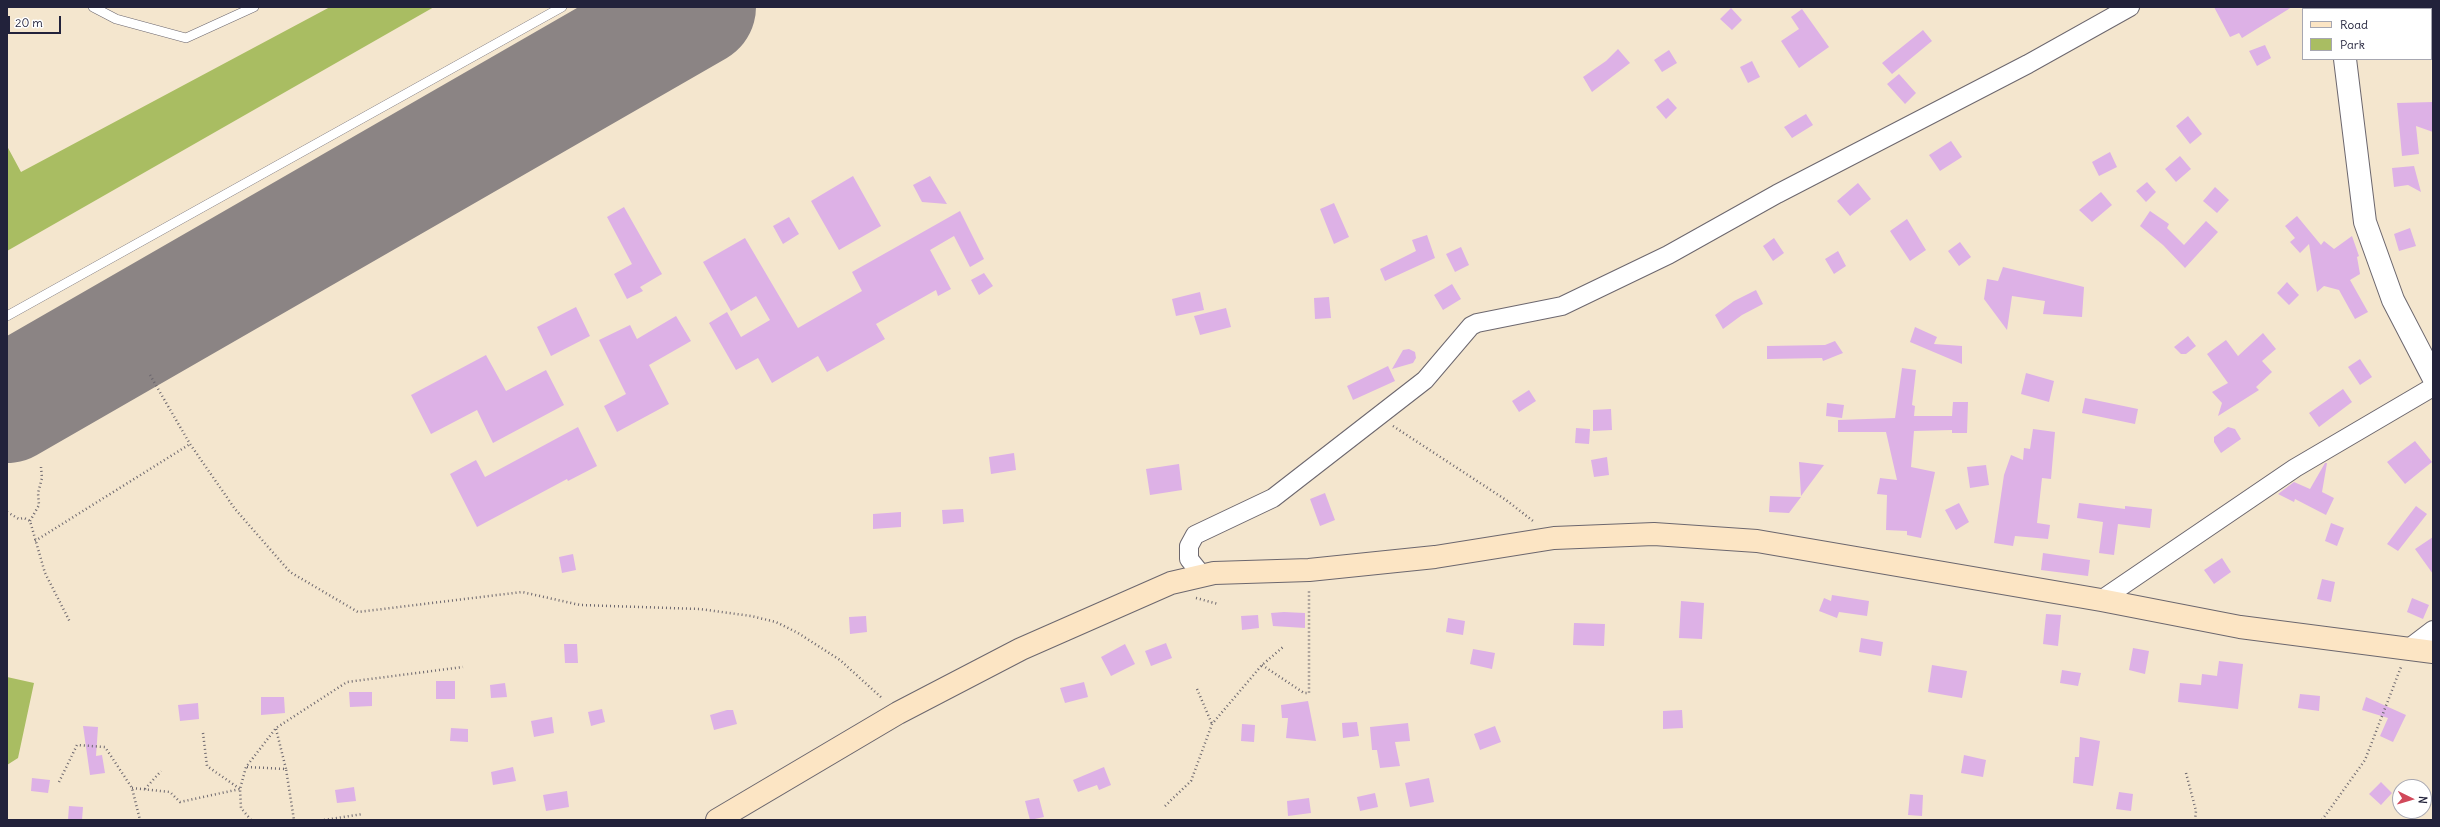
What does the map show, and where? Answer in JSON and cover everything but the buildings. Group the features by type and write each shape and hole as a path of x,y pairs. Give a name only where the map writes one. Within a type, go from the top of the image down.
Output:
{"main road":[{"path":"717,820 898,713 1022,649 1170,583 1201,574 1309,570 1435,557 1554,538 1642,534 1757,541 2101,600 2240,627 2433,652"}],"street":[{"path":"1201,574 1189,559 1189,546 1195,535 1273,498 1432,373 1470,326 1477,323 1562,306 1668,255 1777,194 2028,64 2130,7"},
{"path":"2345,60 2365,222 2393,300 2433,377"},
{"path":"2101,600 2295,468 2433,387"},
{"path":"2408,649 2433,630"}],"lane":[{"path":"93,7 116,19 186,38 254,7"},
{"path":"7,316 562,7"}],"path":[{"path":"150,375 190,444 235,509 290,572 358,612 522,592 580,605 700,609 751,616 776,622 840,660 898,713"},
{"path":"1378,416 1506,500 1554,538"},
{"path":"36,541 190,444"},
{"path":"41,467 42,478 38,493 39,505 30,521 46,573 70,622"},
{"path":"7,512 19,519 24,518 30,521"},
{"path":"1262,665 1304,693 1309,693 1309,570"},
{"path":"1165,806 1191,781 1212,724 1262,665 1283,647"},
{"path":"2322,820 2346,783 2365,760 2408,649"},
{"path":"251,820 241,808 240,789 246,767 276,728 347,682 463,667"},
{"path":"1197,689 1212,724"},
{"path":"276,728 286,769 294,820"},
{"path":"203,733 207,766 240,789"},
{"path":"59,782 77,745 105,747 132,788 140,820"},
{"path":"246,767 286,769"},
{"path":"144,789 161,771"},
{"path":"2186,773 2196,811 2195,820"},
{"path":"132,788 170,792 180,802 240,789"},
{"path":"324,820 363,814"}],"green space":[{"path":"330,7 434,7 7,251 7,146 21,172"},
{"path":"7,677 34,683 18,758 7,765"}],"runway":[{"path":"7,404 697,7"}]}
